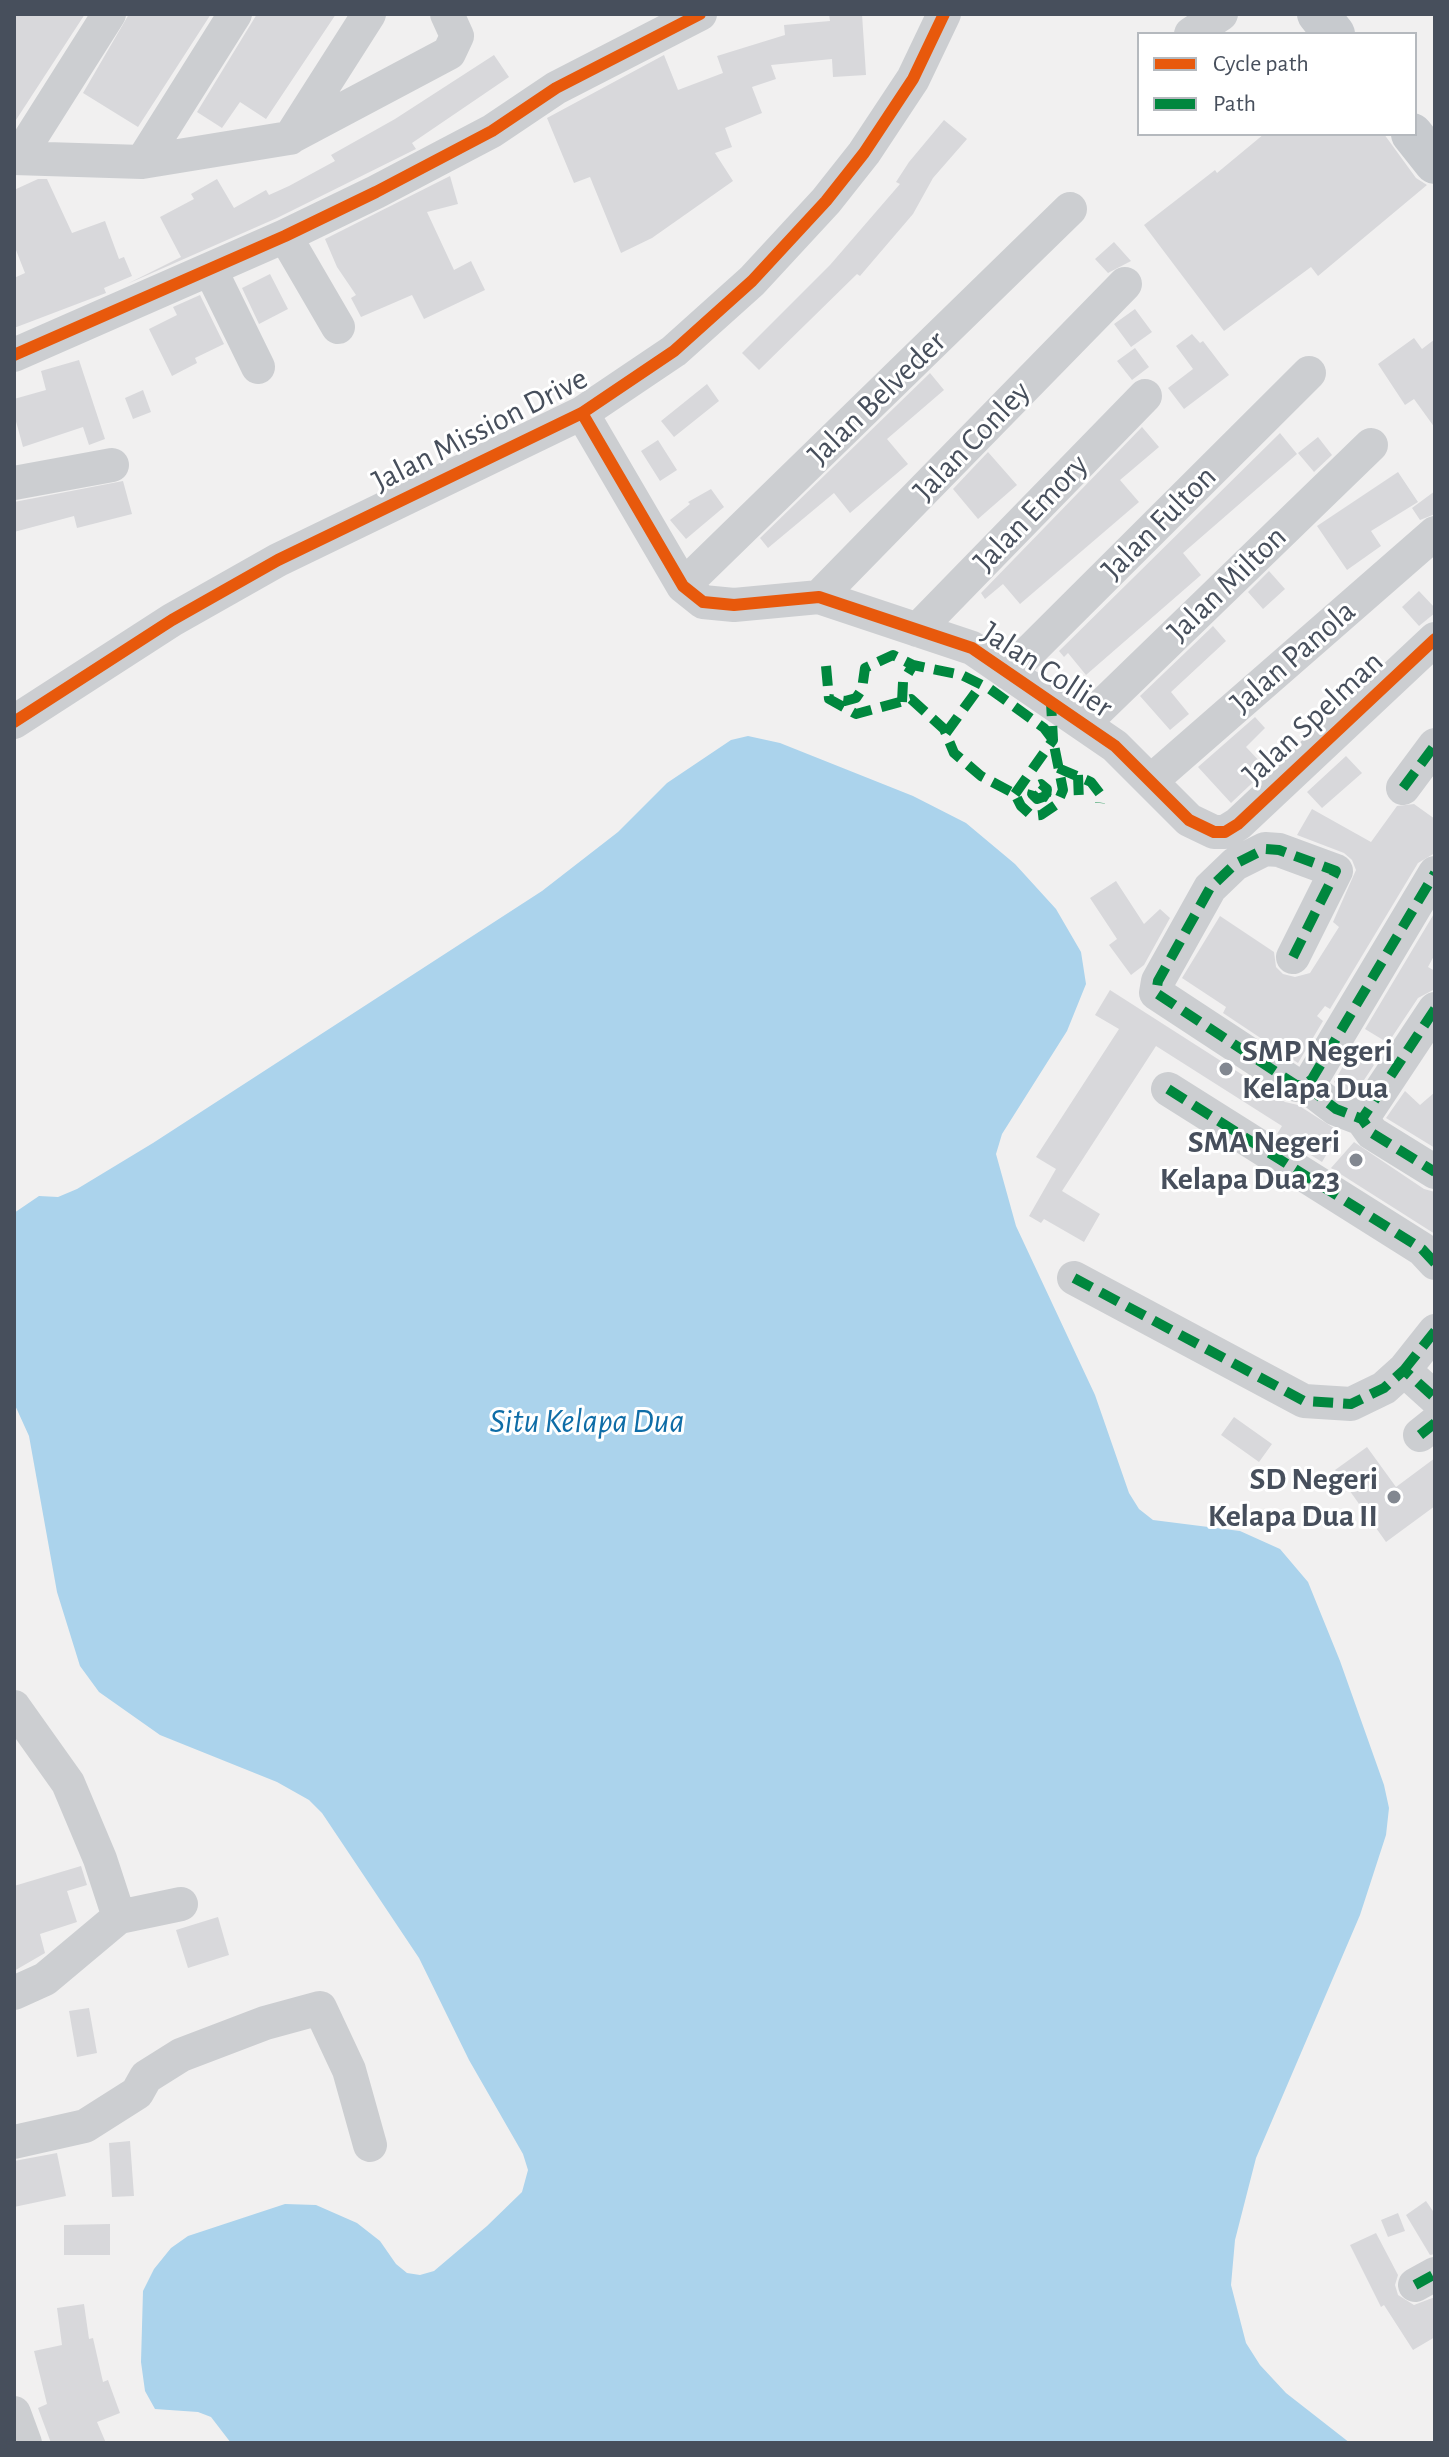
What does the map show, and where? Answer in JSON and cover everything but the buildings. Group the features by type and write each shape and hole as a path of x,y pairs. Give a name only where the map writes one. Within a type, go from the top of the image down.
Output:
{"main road":[{"path":"1318,14 1332,32"},
{"path":"1414,136 1435,163"}],"street":[{"path":"16,158 109,14"},
{"path":"142,162 235,14"},
{"path":"289,138 369,14"},
{"path":"16,158 142,162 289,138 449,53 457,36 447,14"},
{"path":"14,355 285,236 492,131 556,88 700,14"},
{"name":"Jalan Mission Drive","path":"14,722 172,620 278,560 582,413 674,351 752,281 826,201 864,153 913,79 944,14"},
{"path":"1194,32 1221,14"},
{"name":"Jalan Belveder","path":"683,586 1070,209"},
{"path":"285,236 338,327"},
{"path":"210,269 258,367"},
{"name":"Jalan Conley","path":"819,597 1125,284"},
{"name":"Jalan Fulton","path":"1008,673 1309,373"},
{"name":"Jalan Emory","path":"917,630 1145,396"},
{"path":"582,413 683,586"},
{"name":"Jalan Milton","path":"1083,724 1371,445"},
{"path":"14,483 112,465"},
{"name":"Jalan Panola","path":"1151,781 1435,533"},
{"name":"Jalan Collier","path":"683,586 703,602 715,605 819,597 972,648 1115,746 1189,820 1202,829 1225,832"},
{"name":"Jalan Spelman","path":"1225,832 1238,824 1435,639"},
{"path":"1403,788 1435,745"},
{"path":"1293,957 1336,871 1279,850 1265,849 1235,864 1210,888 1156,987 1161,998 1296,1085 1305,1085 1336,1109 1362,1119 1372,1133 1435,1172"},
{"path":"1305,1085 1312,1079 1435,873"},
{"path":"1362,1119 1435,1009"},
{"path":"1168,1089 1422,1249 1435,1263"},
{"path":"1074,1278 1304,1401 1351,1404 1384,1388 1404,1370 1435,1331"},
{"path":"1404,1370 1435,1398"},
{"path":"14,1707 68,1783 100,1859 119,1917"},
{"path":"14,1993 54,1973 119,1917 181,1904"},
{"path":"14,2142 85,2126 137,2093 146,2077 181,2055 265,2023 320,2008 349,2070 370,2145"},
{"path":"14,2413 25,2443"}],"water":[{"name":"Situ Kelapa Dua","path":"748,736 780,743 913,796 966,823 1015,864 1056,909 1081,952 1086,984 1067,1031 1002,1134 996,1154 1016,1226 1095,1395 1129,1493 1139,1509 1153,1520 1240,1531 1280,1549 1308,1582 1384,1785 1389,1808 1386,1835 1360,1915 1256,2158 1235,2240 1231,2285 1246,2343 1260,2365 1286,2393 1350,2443 231,2443 211,2417 198,2412 155,2409 145,2391 141,2362 143,2291 154,2269 171,2248 188,2236 285,2204 316,2205 357,2223 380,2241 396,2264 407,2273 420,2275 434,2271 522,2192 528,2170 523,2154 469,2060 419,1958 322,1813 309,1800 277,1782 160,1735 99,1692 80,1666 57,1592 29,1436 14,1403 14,1213 39,1196 58,1197 77,1189 153,1143 542,891 618,832 667,783 731,740"}],"marked path":[{"path":"826,666 829,699 856,714 911,699 944,729 954,753 981,776 1015,794 1021,806 1032,816 1041,815 1057,804 1063,790 1053,740 1044,728 990,689 962,675 913,665 893,655 865,668 862,689 856,698 845,701 829,699"},
{"path":"902,702 903,682 913,665"},
{"path":"946,733 981,685"},
{"path":"1015,794 1053,740 1051,702"},
{"path":"1403,788 1435,745"},
{"path":"1058,768 1091,782 1101,795 1100,803"},
{"path":"1078,775 1079,802"},
{"path":"1046,796 1037,799 1032,794 1034,787 1041,784 1047,789 1046,796 1057,804"},
{"path":"1293,957 1336,871 1279,850 1265,849 1235,864 1210,888 1158,981 1156,993 1296,1085 1305,1085 1312,1079 1435,873"},
{"path":"1435,1009 1362,1119 1372,1133 1435,1172"},
{"path":"1305,1085 1336,1109 1362,1119"},
{"path":"1168,1089 1422,1249 1435,1263"},
{"path":"1074,1278 1304,1401 1351,1404 1384,1388 1404,1370 1435,1398"},
{"path":"1404,1370 1435,1331"},
{"path":"1420,1435 1435,1423"},
{"path":"1415,2285 1435,2274"}],"cycle path":[{"path":"14,355 285,236 376,192 492,131 556,88 700,14"},
{"path":"14,722 172,620 278,560 582,413 674,351 752,281 826,201 864,153 913,79 944,14"},
{"path":"582,413 683,586 703,602 734,605 819,597 972,648 1115,746 1189,820 1214,832 1225,832 1238,824 1435,639"}],"place":[{"name":"SMP Negeri Kelapa Dua","path":"1226,1069"},
{"name":"SMA Negeri Kelapa Dua 23","path":"1356,1160"},
{"name":"SD Negeri Kelapa Dua II","path":"1394,1497"}]}
